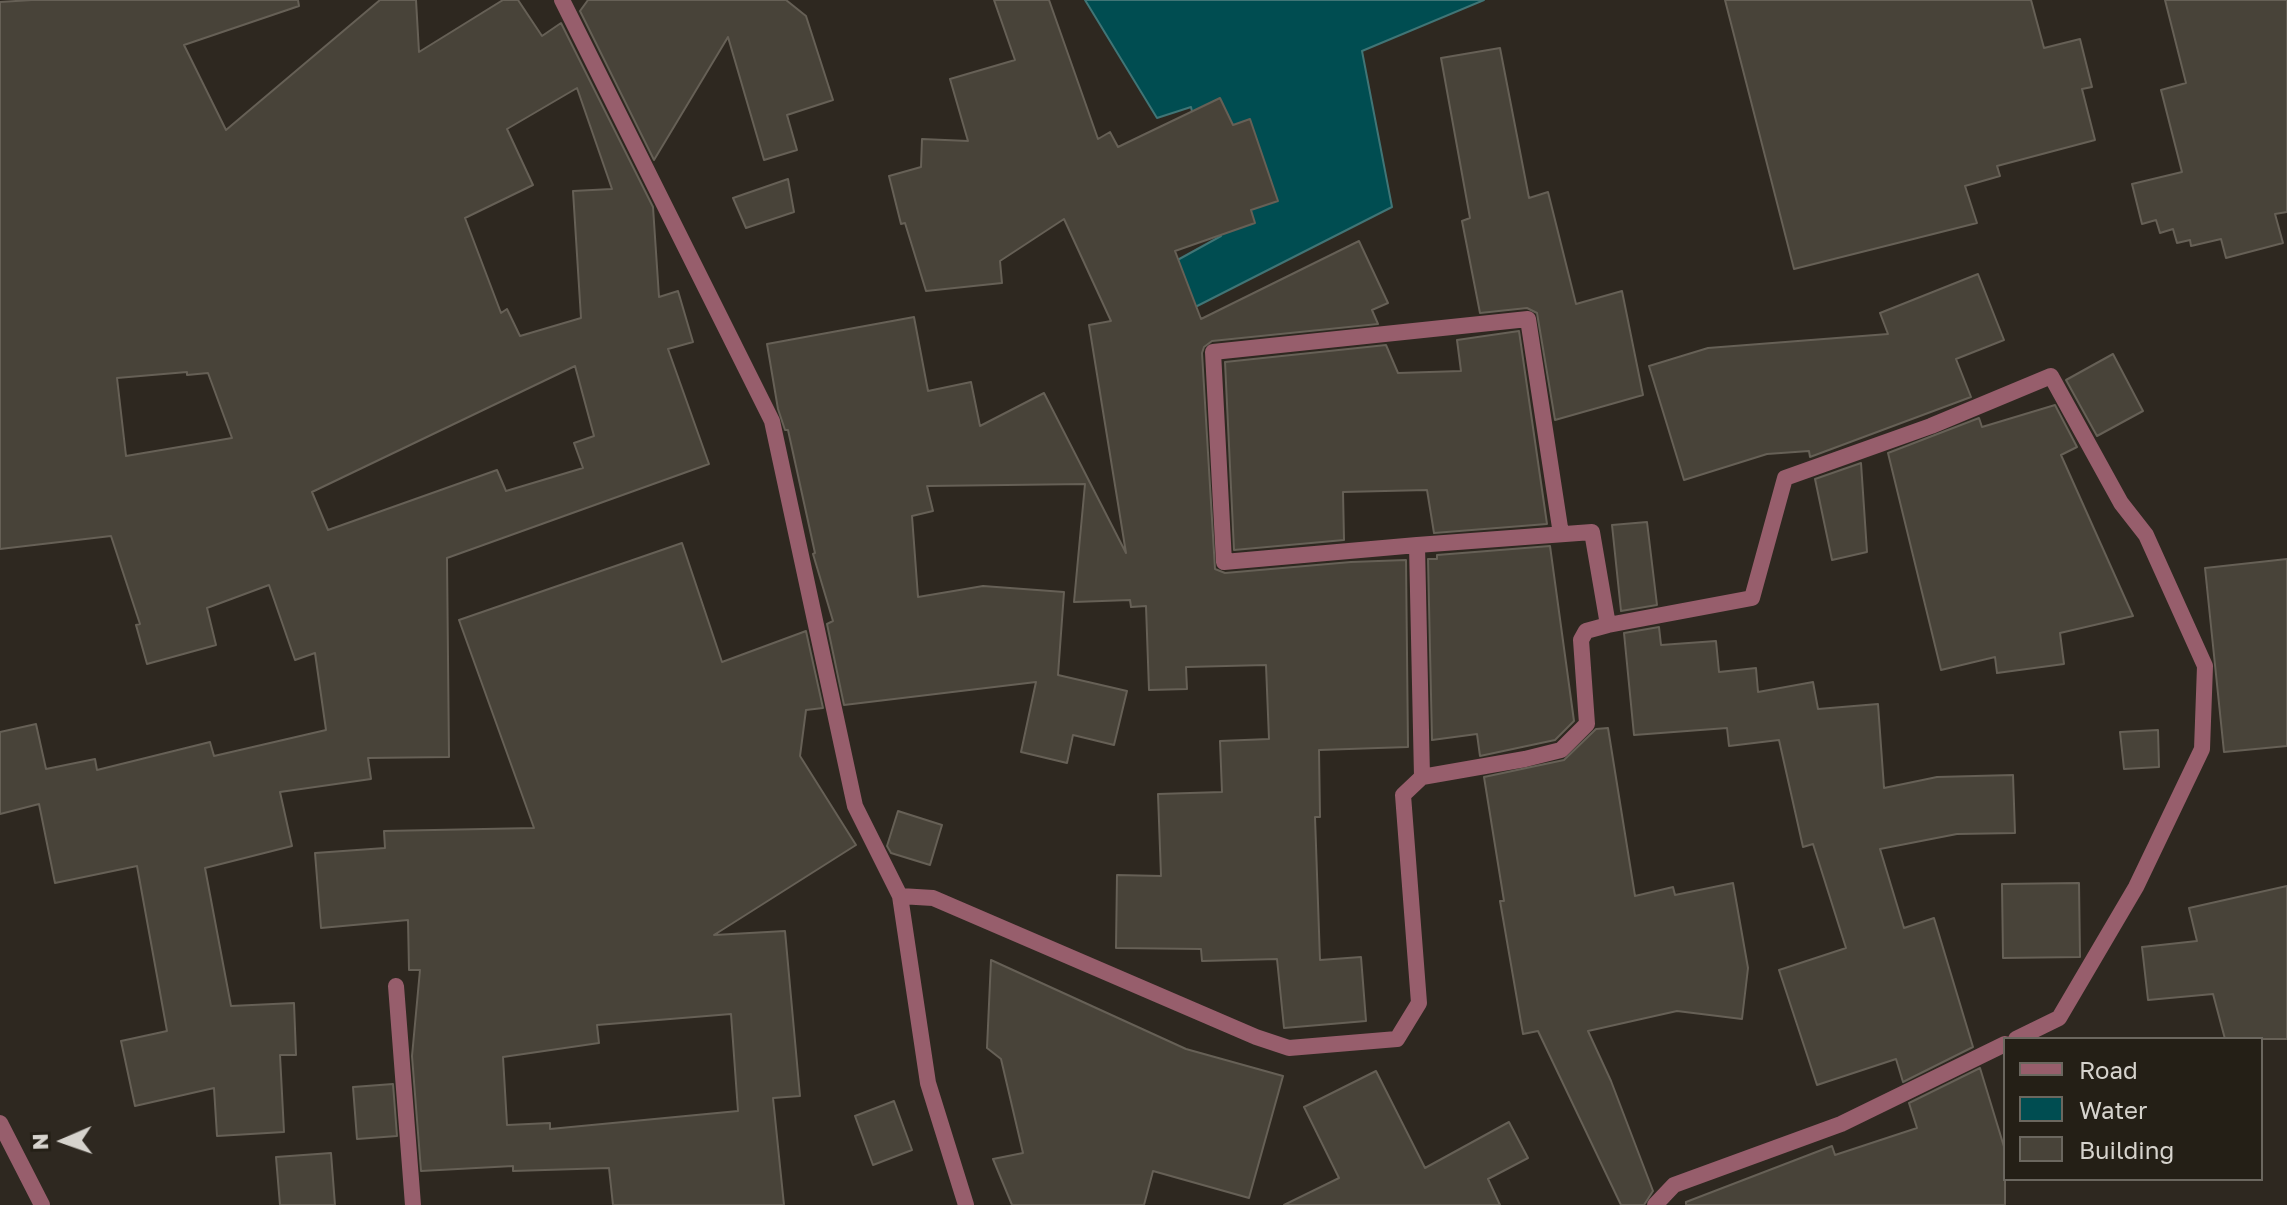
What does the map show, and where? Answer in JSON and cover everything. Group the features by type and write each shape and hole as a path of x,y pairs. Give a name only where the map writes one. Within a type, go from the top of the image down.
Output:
{"street":[{"path":"562,0 772,421 855,806 900,896 928,1083 966,1205"},
{"path":"1561,534 1528,319 1213,352 1224,562 1592,532 1608,625"},
{"path":"900,896 933,898 1256,1037 1289,1048 1397,1039 1419,1003 1403,795 1422,777 1561,750 1587,724 1581,640 1586,631 1752,598 1785,478 1931,426 2051,376 2121,503 2146,535 2205,666 2202,749 2136,887 2059,1018 2020,1037"},
{"path":"1417,545 1422,777"},
{"path":"396,986 413,1205"},
{"path":"1655,1205 1674,1185 1841,1124 2003,1045"},
{"path":"0,1123 42,1205"}],"water":[{"path":"1085,0 1484,0 1362,51 1392,207 1146,332 1125,289 1221,236 1191,107 1157,118"}],"building":[{"path":"298,0 299,6 184,45 226,130 380,0 416,0 419,52 503,0 518,0 542,36 561,23 653,207 659,297 678,291 693,342 668,349 709,464 447,558 449,757 368,758 371,779 280,792 292,846 205,868 231,1006 294,1003 296,1055 280,1055 284,1132 217,1136 214,1088 135,1106 121,1041 167,1031 137,866 55,883 39,804 0,814 0,732 36,724 46,769 95,759 97,770 210,742 214,756 326,730 315,653 295,660 269,585 207,608 216,645 147,664 136,625 140,624 111,536 0,549 0,2","holes":["577,88 612,189 573,191 581,318 520,336 507,309 501,313 465,218 533,185 507,129","575,366 594,436 574,443 583,468 506,491 497,470 328,530 312,492","208,373 232,438 126,456 117,378"]},
{"path":"588,0 786,0 806,16 833,100 787,115 797,150 764,160 728,37 654,160 580,11"},
{"path":"994,0 1049,0 1098,139 1110,132 1118,147 1220,98 1233,125 1250,119 1278,201 1251,210 1255,223 1175,251 1201,319 1359,241 1388,303 1372,310 1378,324 1212,341 1202,353 1215,569 1225,573 1406,560 1408,747 1319,750 1320,817 1315,817 1320,960 1361,957 1366,1021 1284,1028 1277,959 1202,961 1201,949 1116,948 1117,875 1161,876 1158,794 1222,792 1220,741 1269,739 1266,665 1186,667 1187,689 1149,690 1146,606 1131,607 1130,600 1074,602 1085,484 927,486 933,511 912,516 918,597 983,586 1064,592 1058,675 1127,691 1114,745 1073,735 1067,763 1021,752 1036,682 844,705 827,624 833,621 813,554 788,430 785,430 778,409 767,344 914,317 928,391 971,382 980,426 1044,393 1126,553 1089,325 1111,321 1064,219 1000,261 1002,283 926,291 905,223 901,224 889,176 921,167 922,139 968,141 950,79 1015,60"},
{"path":"1725,0 2031,0 2044,48 2080,39 2092,87 2082,89 2095,140 1997,166 2000,176 1965,186 1977,223 1794,269"},
{"path":"2165,0 2287,0 2287,212 2275,214 2283,243 2226,258 2221,239 2191,246 2190,240 2177,243 2173,229 2160,233 2156,220 2142,224 2132,184 2182,172 2161,90 2186,83"},
{"path":"1500,48 1529,198 1548,192 1576,304 1622,291 1643,395 1555,420 1537,313 1527,308 1480,313 1462,221 1470,218 1441,58"},
{"path":"788,179 794,212 746,228 733,198"},
{"path":"1978,274 2004,340 1956,359 1971,397 1810,457 1809,451 1767,454 1684,480 1649,366 1708,348 1888,334 1880,313"},
{"path":"1519,331 1547,524 1434,533 1427,490 1343,492 1344,540 1234,550 1225,362 1386,345 1398,373 1461,371 1457,340"},
{"path":"2113,354 2143,411 2097,436 2066,380"},
{"path":"2055,405 2077,447 2061,455 2133,616 2060,633 2064,664 1997,673 1995,657 1941,670 1888,453 1979,418 1982,427"},
{"path":"1861,463 1867,552 1832,560 1815,479"},
{"path":"1647,522 1657,605 1621,611 1612,525"},
{"path":"682,543 722,662 806,631 823,708 806,710 800,756 856,845 714,935 785,931 800,1096 773,1098 784,1205 613,1205 609,1168 513,1171 513,1166 421,1171 412,1056 420,970 409,970 408,920 321,928 315,853 385,848 384,831 534,828 459,620","holes":["731,1014 738,1111 550,1129 550,1123 507,1125 503,1057 599,1043 597,1025"]},
{"path":"1550,546 1574,721 1555,740 1480,756 1477,734 1432,740 1428,559 1437,559 1437,555"},
{"path":"2287,559 2287,746 2224,752 2205,568"},
{"path":"1659,627 1661,645 1716,641 1719,672 1756,668 1758,692 1813,682 1818,709 1878,704 1884,788 1937,777 2013,775 2015,833 1957,834 1880,849 1904,928 1934,918 1973,1047 1903,1082 1896,1059 1817,1085 1779,970 1846,948 1813,844 1803,847 1779,740 1729,746 1727,728 1634,735 1624,633"},
{"path":"1608,728 1635,896 1673,887 1675,895 1733,883 1748,968 1742,1019 1677,1011 1588,1031 1611,1081 1653,1191 1644,1205 1621,1205 1538,1031 1523,1034 1500,901 1504,901 1484,777 1564,760 1596,729"},
{"path":"2158,730 2159,767 2124,769 2120,732"},
{"path":"898,811 942,825 930,865 891,853 887,846"},
{"path":"2079,883 2080,957 2003,958 2002,884"},
{"path":"2287,886 2287,1039 2224,1037 2213,994 2148,1000 2142,947 2197,941 2189,908"},
{"path":"991,960 1186,1049 1283,1076 1249,1198 1153,1171 1144,1205 1012,1205 993,1159 1023,1153 1001,1059 987,1048"},
{"path":"1980,1068 2003,1143 2005,1205 1686,1205 1686,1202 1832,1146 1835,1155 1917,1128 1909,1103"},
{"path":"1376,1071 1425,1168 1509,1122 1528,1158 1488,1179 1500,1205 1284,1205 1339,1178 1304,1107"},
{"path":"393,1084 397,1136 357,1139 353,1087"},
{"path":"894,1101 912,1150 873,1165 855,1116"},
{"path":"331,1153 335,1205 280,1205 276,1157"}]}
